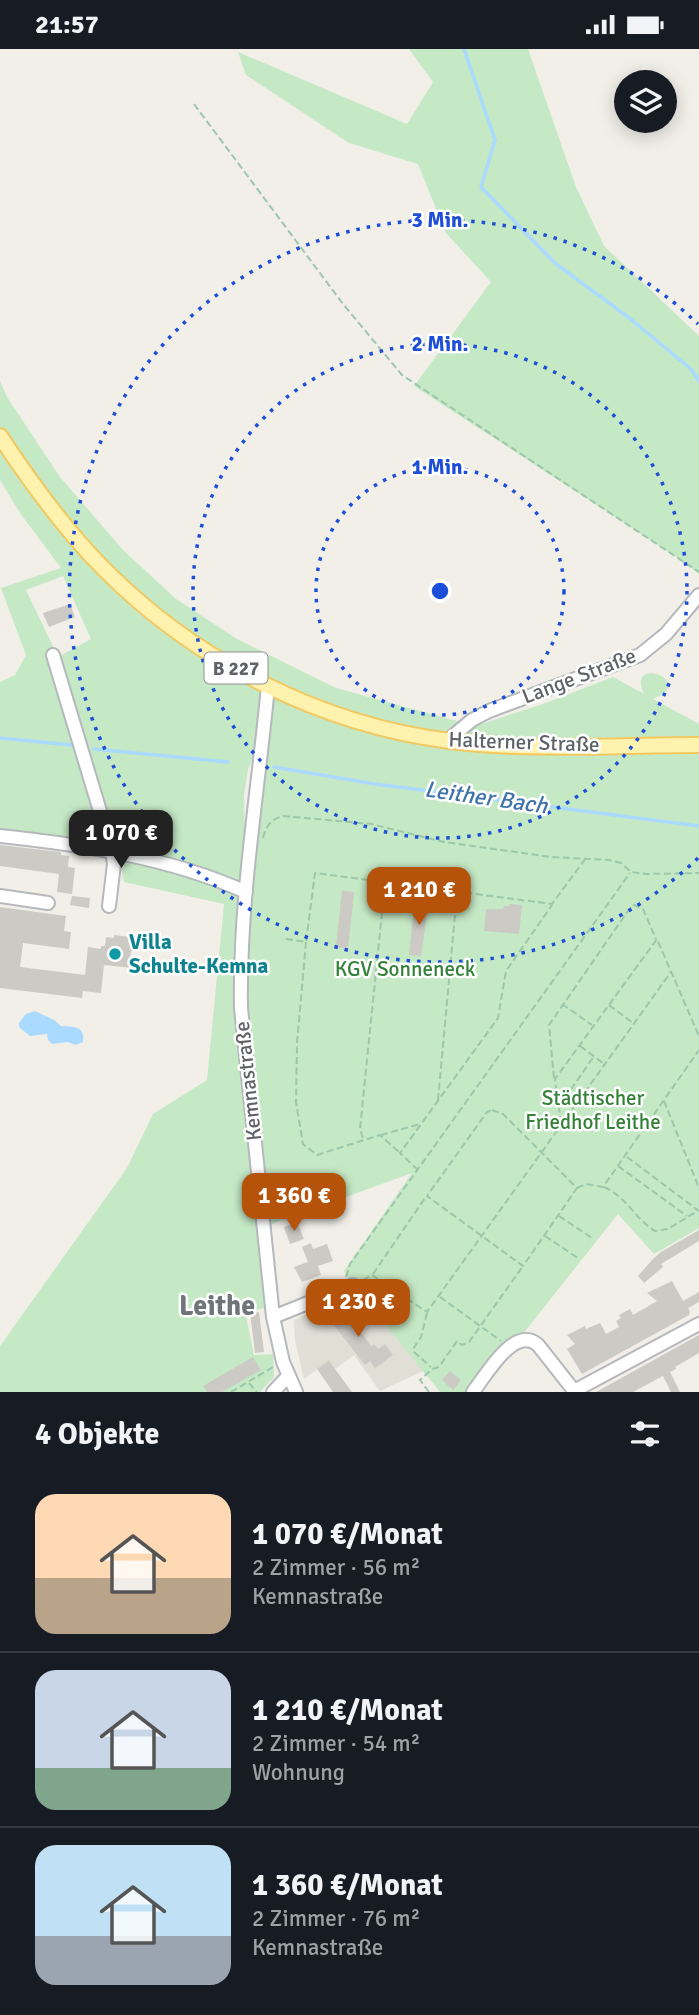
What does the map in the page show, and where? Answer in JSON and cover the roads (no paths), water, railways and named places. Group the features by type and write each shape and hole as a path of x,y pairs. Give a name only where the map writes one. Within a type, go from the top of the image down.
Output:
{"main road":[{"name":"Halterner Straße","path":"0,436 63,524 106,571 177,630 226,663 268,686 334,713 381,728 447,741 558,746 699,745"}],"street":[{"name":"Lange Straße","path":"447,741 466,724 489,711 640,655 666,634 699,595"},
{"path":"53,655 112,851 114,864 109,906"},
{"name":"Kemnastraße","path":"268,686 246,893 240,971 241,1008 273,1317 283,1362 296,1392"},
{"path":"0,836 112,851 188,870 246,893"},
{"path":"0,895 48,903"},
{"path":"273,1317 348,1287"},
{"path":"472,1392 509,1347 518,1340 532,1340 575,1391 699,1324"},
{"path":"273,1392 288,1376"}],"water":[{"path":"35,1011 61,1026 80,1030 83,1042 76,1045 67,1042 52,1044 47,1034 30,1036 19,1027 19,1023 26,1014"}],"waterway":[{"path":"464,49 495,140 481,187 556,264 628,317 691,369 699,381"},
{"name":"Leither Bach","path":"0,738 71,745"},
{"name":"Leither Bach","path":"94,749 228,762"},
{"name":"Leither Bach","path":"274,767 375,784 699,826"}],"place":[{"name":"Villa Schulte-Kemna","path":"115,954"}],"district":[{"name":"Leithe","path":"217,1305"}],"park label":[{"name":"KGV Sonneneck","path":"405,969"},
{"name":"Städtischer Friedhof Leithe","path":"593,1110"}]}
